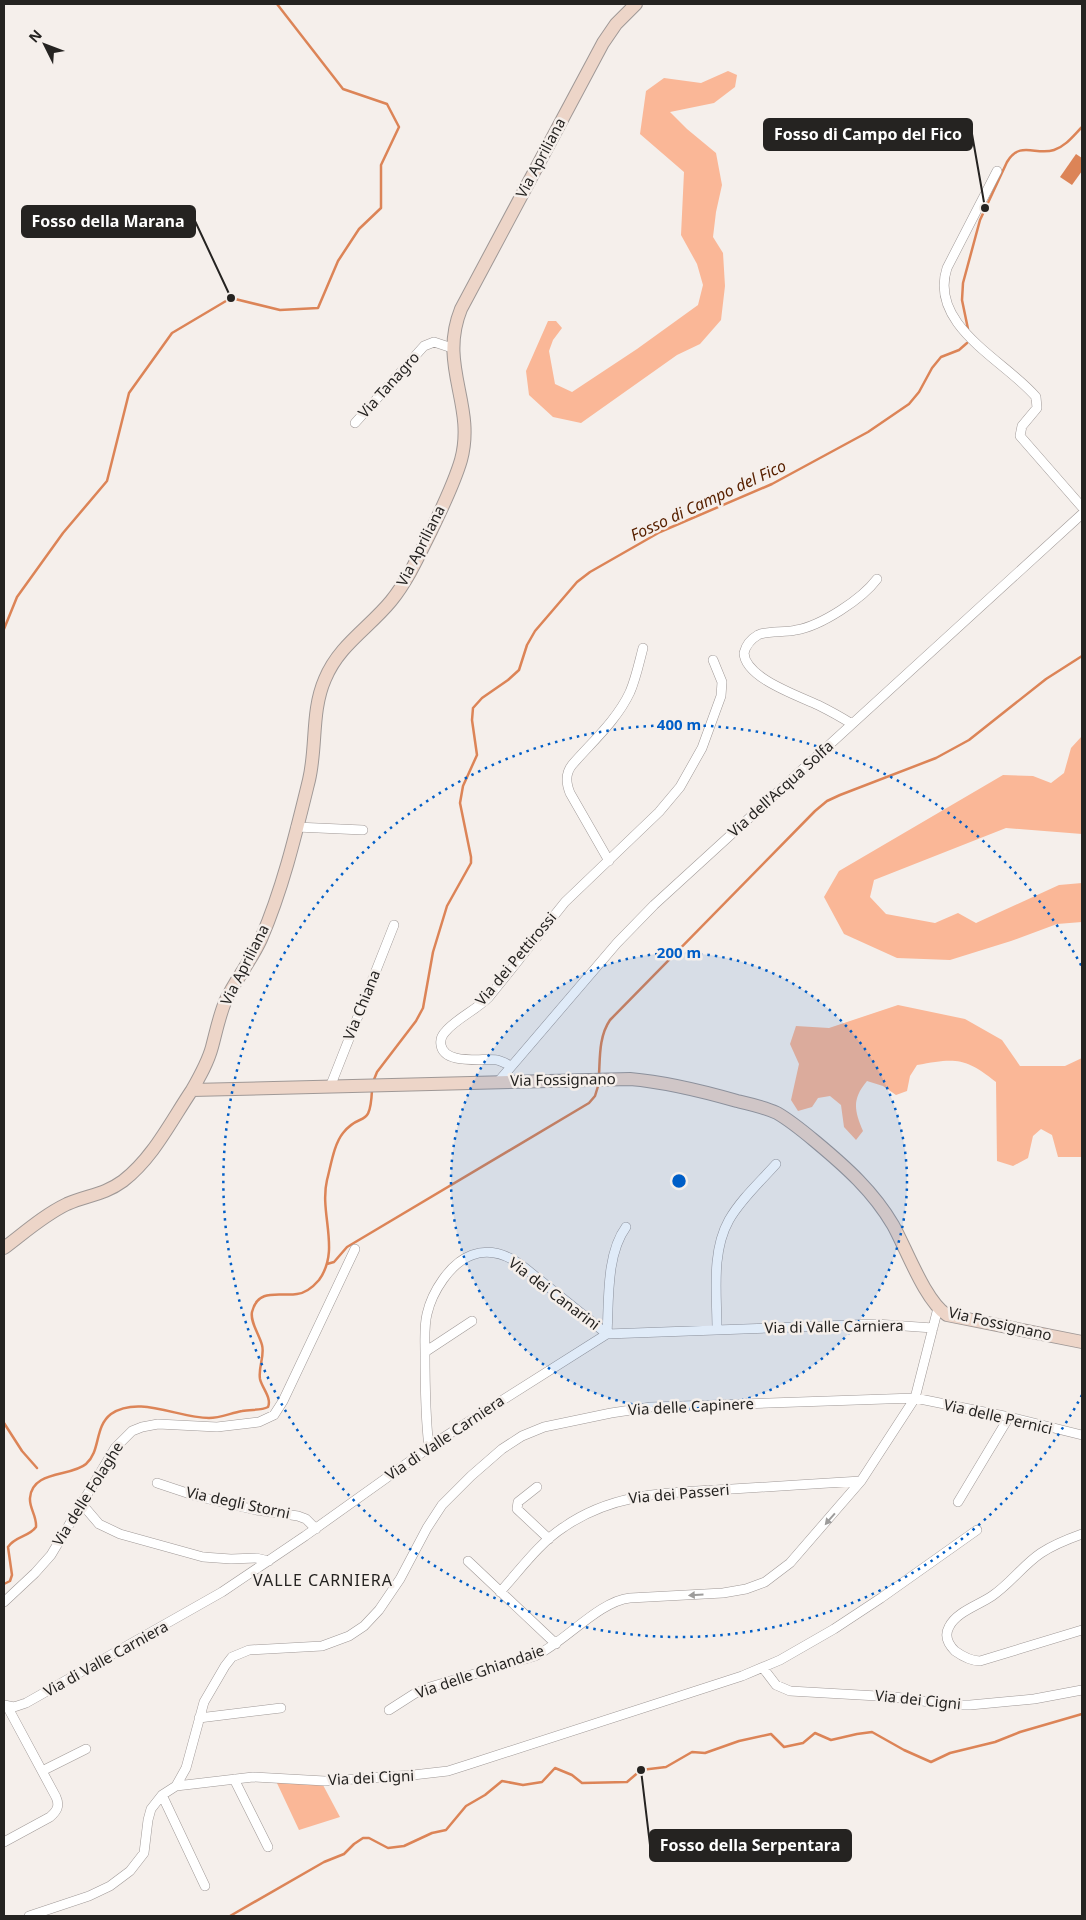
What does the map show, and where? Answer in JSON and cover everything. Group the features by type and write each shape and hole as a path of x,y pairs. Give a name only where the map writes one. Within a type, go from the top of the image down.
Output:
{"street":[{"name":"Via Apriliana","path":"192,1090 209,1056 225,1002 254,953 278,891 310,774 317,710 326,676 344,648 387,606 406,578 436,521 461,462 466,429 452,348 459,315 603,43 616,24 636,4"},
{"path":"997,171 947,268 944,282 947,301 953,317 972,340 1036,397 1037,408 1022,426 1020,436 1082,507"},
{"name":"Via Tanagro","path":"355,423 424,346 436,343 452,348"},
{"name":"Via dell'Acqua Solfa","path":"498,1082 610,951 643,916 1082,514"},
{"path":"852,724 825,708 765,679 748,666 744,653 749,643 760,634 794,631 820,622 864,593 877,579"},
{"path":"608,861 570,793 567,773 625,703 633,685 643,648"},
{"name":"Via dei Pettirossi","path":"511,1066 497,1060 451,1057 442,1049 440,1042 450,1027 478,1008 489,997 556,912 667,803 680,787 697,757 715,717 722,692 721,678 713,660"},
{"path":"296,827 363,830"},
{"name":"Via Chiana","path":"330,1086 394,924"},
{"name":"Via Fossignano","path":"192,1090 607,1078 644,1080 696,1090 768,1110 790,1122 853,1173 874,1196 893,1224 920,1278 938,1308 944,1314 1082,1342"},
{"path":"4,1248 55,1211 70,1203 104,1192 129,1176 153,1149 192,1090"},
{"path":"716,1330 717,1260 723,1232 741,1203 776,1164"},
{"path":"607,1334 612,1259 618,1238 626,1226"},
{"name":"Via delle Folaghe","path":"4,1602 46,1561 117,1444 135,1429 164,1424 212,1427 230,1426 261,1421 274,1415 283,1401 355,1249"},
{"name":"Via dei Canarini","path":"429,1447 424,1396 428,1311 445,1276 460,1260 482,1253 499,1254 517,1263 607,1334"},
{"name":"Via delle Ghiandaie","path":"389,1710 425,1689 532,1657 556,1644 605,1607 620,1600 723,1593 762,1584 777,1574 801,1551 861,1481 915,1398 938,1308"},
{"path":"425,1352 472,1321"},
{"name":"Via di Valle Carniera","path":"5,1706 17,1706 29,1702 197,1607 316,1529 429,1447 607,1334 876,1324 933,1328"},
{"name":"Via delle Pernici","path":"915,1398 1009,1417 1082,1435"},
{"name":"Via delle Capinere","path":"176,1786 186,1768 199,1718 210,1690 228,1661 235,1655 253,1650 322,1646 344,1639 364,1626 374,1616 391,1592 442,1505 502,1448 524,1434 588,1418 650,1407 915,1398"},
{"path":"958,1502 1009,1417"},
{"name":"Via dei Passeri","path":"500,1592 560,1529 583,1515 612,1502 635,1496 656,1494 861,1481"},
{"name":"Via degli Storni","path":"157,1483 218,1501 262,1511 298,1516 306,1519 316,1529"},
{"path":"537,1487 518,1502 517,1509 549,1539"},
{"path":"81,1503 99,1524 120,1534 203,1557 231,1560 256,1558 269,1560"},
{"name":"Via dei Cigni","path":"29,1916 95,1894 114,1884 133,1868 144,1853 150,1812 162,1795 176,1786 263,1777 342,1780 413,1776 452,1770 763,1668 803,1647 861,1612 977,1530"},
{"path":"1082,1534 1040,1554 998,1592 954,1620 947,1634 948,1642 953,1649 976,1661 1082,1630"},
{"path":"468,1561 556,1644"},
{"name":"Via dei Cigni","path":"763,1668 774,1683 785,1690 894,1697 950,1705 974,1705 1025,1700 1082,1690"},
{"path":"4,1842 50,1817 57,1809 57,1800 5,1706"},
{"path":"199,1718 281,1708"},
{"path":"42,1771 86,1749"},
{"path":"234,1779 268,1847"},
{"path":"162,1795 206,1886"}],"shaded area":[{"path":"728,71 737,75 735,87 714,103 670,112 716,153 722,185 713,237 723,253 725,286 721,320 700,344 677,355 581,423 553,417 529,395 526,371 548,321 556,321 562,328 553,340 549,351 555,384 572,392 637,349 698,305 703,285 697,264 681,235 684,172 640,134 646,91 664,78 701,83"},
{"path":"1076,154 1082,158 1082,171 1072,185 1060,177"},
{"path":"1082,736 1082,834 1006,828 874,880 870,897 886,914 935,923 958,913 976,923 1059,885 1082,883 1082,922 1057,924 950,960 897,958 844,934 824,897 839,871 1003,775 1033,776 1051,783 1064,773 1071,748"},
{"path":"898,1005 965,1019 1002,1040 1020,1066 1065,1066 1082,1058 1082,1157 1058,1157 1052,1135 1041,1129 1033,1136 1028,1158 1013,1166 997,1161 996,1082 976,1068 959,1062 941,1061 917,1065 910,1076 907,1091 896,1095 883,1086 867,1081 857,1099 856,1111 863,1131 856,1140 844,1127 841,1105 830,1096 818,1098 812,1107 798,1111 791,1100 799,1064 790,1044 796,1026 829,1028"},
{"path":"276,1781 323,1785 340,1817 299,1830"}],"waterway":[{"path":"4,629 17,597 63,533 107,481 129,393 172,333 231,298 280,310 318,308 338,261 359,229 381,208 381,165 399,127 387,104 343,89 277,4"},
{"name":"Fosso di Campo del Fico","path":"968,329 962,300 963,283 980,220 1007,162 1012,155 1023,150 1054,150 1070,140 1082,127"},
{"name":"Fosso di Campo del Fico","path":"373,1082 377,1072 416,1021 423,1008 433,952 447,906 471,863 460,803 463,786 477,755 472,720 473,708 482,698 519,670 527,645 535,631 577,582 590,572 660,532 772,484 868,432 909,404 919,392 932,368 941,357 959,350 967,343"},
{"path":"599,1075 602,1040 610,1020 815,811 827,801 840,795 936,758 969,740 1046,679 1082,656"},
{"path":"327,1264 334,1262 347,1247 589,1103 595,1096 599,1083"},
{"name":"Fosso di Campo del Fico","path":"4,1584 10,1581 12,1575 8,1547 11,1543 30,1533 36,1527 30,1502 32,1489 45,1478 71,1471 86,1464 94,1453 102,1425 111,1414 122,1409 146,1407 209,1418 268,1407 269,1400 260,1379 262,1345 253,1324 252,1312 259,1299 265,1296 297,1294 306,1291 319,1280 328,1256 329,1244 325,1193 333,1155 337,1143 349,1126 367,1116 372,1090"},
{"path":"4,1423 22,1451 37,1468"},
{"path":"230,1916 324,1862 344,1854 363,1838 369,1838 388,1848 404,1846 432,1833 446,1830 466,1806 485,1795 502,1781 523,1785 542,1782 555,1768 572,1775 582,1783 627,1782 641,1770 666,1767 692,1752 705,1753 739,1741 771,1734 784,1747 803,1743 815,1733 831,1740 872,1732 904,1750 931,1762 950,1753 995,1742 1020,1732 1082,1714"}],"place":[{"name":"Fosso di Campo del Fico","path":"985,208"},
{"name":"Fosso della Marana","path":"231,298"},
{"name":"Fosso della Serpentara","path":"641,1770"}],"district":[{"name":"VALLE CARNIERA","path":"323,1580"}]}
